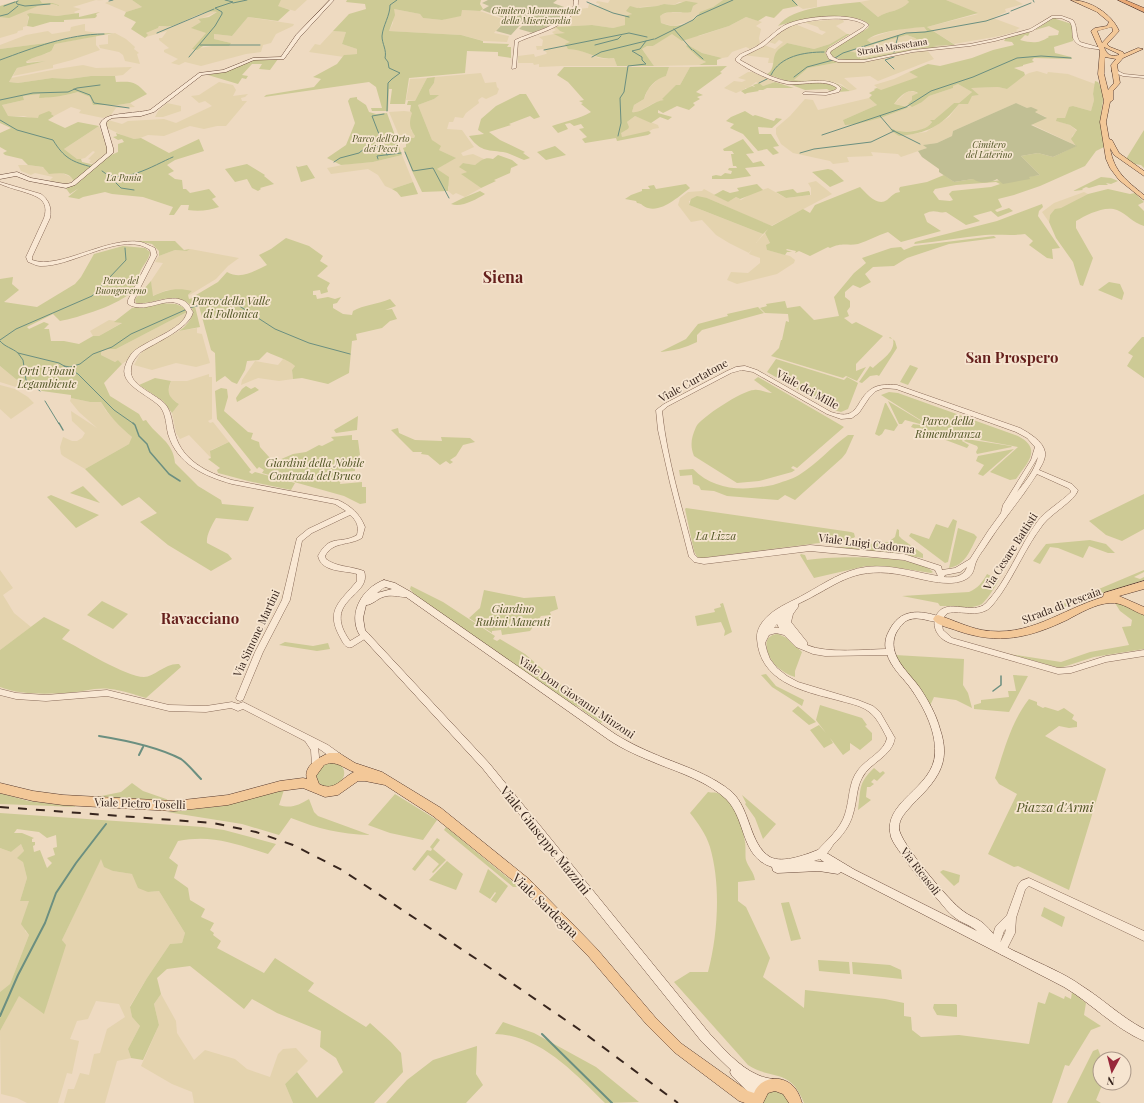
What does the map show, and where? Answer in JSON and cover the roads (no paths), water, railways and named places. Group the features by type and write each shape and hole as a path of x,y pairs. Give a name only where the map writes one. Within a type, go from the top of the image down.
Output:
{"highway":[{"path":"1121,0 1144,9"},
{"path":"1125,0 1144,9"}],"main road":[{"path":"0,181 11,174 19,174 28,179 61,186 68,186 75,183 109,155 110,148 103,124 108,118 150,111 201,74 224,71 253,59 282,58 298,36 332,0"},
{"path":"1074,0 1103,13 1110,24 1115,28 1115,33 1104,43 1105,46 1125,55"},
{"path":"1110,24 1094,31 1103,51 1101,74 1107,101 1103,122 1109,159 1117,175 1144,198"},
{"path":"1100,28 1110,30 1112,35"},
{"path":"1112,49 1124,51 1142,48"},
{"path":"1103,51 1111,57 1125,55 1142,48"},
{"path":"1114,68 1125,55"},
{"path":"1102,62 1110,62 1114,68 1117,84 1110,92 1110,104 1107,116 1110,144 1118,156 1144,175"},
{"path":"1103,85 1108,88 1114,87"},
{"path":"1133,189 1124,178 1126,171 1135,171 1144,175"},
{"path":"365,635 358,622 359,615 366,596 384,583"},
{"name":"Viale Don Giovanni Minzoni","path":"384,583 396,592 410,596"},
{"name":"Viale Don Giovanni Minzoni","path":"384,583 399,587 618,741 704,781 726,793 739,808 755,849 767,861 777,864 803,861 820,854"},
{"name":"Strada di Pescaia","path":"938,619 989,631 1017,631 1034,626 1087,602 1144,585"},
{"name":"Viale Don Giovanni Minzoni","path":"362,607 375,597 396,592"},
{"name":"Strada di Pescaia","path":"938,619 949,624 981,633 1009,635 1034,630 1084,608 1109,599 1122,600 1144,611"},
{"path":"890,652 891,635 895,625 900,620 918,616 938,619"},
{"name":"Viale Giuseppe Mazzini","path":"365,635 486,766 757,1100"},
{"name":"Via Ricasoli","path":"890,652 924,703 936,732 940,750 937,765 930,781 896,817 894,828 895,836 924,879 958,914 979,926 998,946"},
{"path":"315,787 311,778 315,767 327,759 343,761 350,772 348,782"},
{"name":"Viale Sardegna","path":"343,761 354,768 374,773 420,800 441,815 534,890 588,947 651,1021 683,1052 698,1070 744,1103"},
{"name":"Viale Pietro Toselli","path":"280,786 302,776 315,767"},
{"name":"Viale Sardegna","path":"315,787 322,791 331,792 341,788 359,776 387,781"},
{"name":"Viale Pietro Toselli","path":"0,788 34,796 63,800 174,806 228,800 280,786 302,783 315,787"},
{"path":"755,849 763,863 774,868 783,869 823,866 852,873"},
{"path":"820,854 852,873 1072,985 1129,1027 1144,1035"},
{"name":"Viale Sardegna","path":"683,1052 744,1096 757,1100"},
{"name":"Viale Giuseppe Mazzini","path":"720,1053 751,1078 761,1082 785,1086 790,1090 796,1103"},
{"path":"757,1100 764,1089 773,1084"}],"street":[{"path":"514,68 516,41 548,28 571,14 576,8 576,0"},
{"name":"Strada Massetana","path":"805,93 829,93 837,91 840,88 837,85 827,83 784,82 741,62 738,60 738,57 758,47 778,32 792,24 805,21 832,19 856,20 867,24 863,29 828,51 831,58 844,62 867,60 910,51 970,45 991,41 1028,31 1049,18 1056,17 1065,18 1072,21 1075,28 1075,39 1085,45"},
{"path":"1085,45 1095,45 1100,42"},
{"path":"1085,45 1103,51"},
{"path":"1114,68 1122,75 1144,77"},
{"path":"1116,78 1119,76 1144,77"},
{"path":"0,181 41,196 45,201 49,213 29,257 31,263 37,265 48,264 116,245 133,244 152,249 154,254 131,300 131,304 139,306 170,301 178,302 188,309 190,318 185,323 138,351 132,358 128,371 129,379 135,386 164,408 168,415 173,441 182,454 198,468 218,478 236,483 330,500 341,505 350,512 362,525 360,536 351,541 328,546 323,555 324,561 328,565 357,570 361,574 361,582 342,602 337,614 340,632 348,645 365,635"},
{"name":"Viale Curtatone","path":"692,555 681,514 659,412 666,405 735,369 744,368 755,371"},
{"name":"Viale dei Mille","path":"755,371 833,415 842,417 852,416 858,412 869,394 882,387 897,387 1011,428 1028,436 1038,448"},
{"path":"820,854 847,819 856,782 860,774 888,747 892,739 876,714 870,708 797,684 781,676 770,666 764,656 762,643 766,624 774,615 835,579 860,571 889,570 939,573 950,580 961,578 968,574 972,564 1004,513 1036,469 1034,467 1039,456 1038,448"},
{"path":"1004,513 1006,505 1034,460 1038,448"},
{"name":"Via Cesare Battisti","path":"938,619 941,614 947,610 972,611 986,606 1007,578 1041,522 1053,509 1073,494 1074,490 1070,486 1047,476 1036,469"},
{"name":"Via Simone Martini","path":"241,702 259,652 286,600 299,540 310,531 350,512"},
{"name":"Viale Luigi Cadorna","path":"692,555 696,560 704,561 810,548 894,556 921,561 939,573"},
{"path":"765,632 795,603"},
{"path":"795,603 788,615 787,623 804,646"},
{"path":"780,616 785,630 797,643 823,653 890,652"},
{"path":"938,619 939,632 942,636 950,640 1060,672 1071,670 1098,660 1144,653"},
{"path":"765,632 785,630"},
{"path":"0,692 16,696 46,698 107,693 162,706 185,709 214,709 232,705 236,708 241,702"},
{"name":"Viale Sardegna","path":"241,702 325,747 343,761"},
{"path":"305,736 315,749 315,767"},
{"path":"998,946 1010,933 1011,918 1021,888 1028,882 1036,883 1144,936"}],"waterway":[{"path":"109,1 113,0"},
{"path":"189,57 215,26 222,14 222,12 215,8 233,2 225,0"},
{"path":"233,3 247,0"},
{"path":"387,111 388,83 400,73 389,68 388,62 385,58 382,36 390,5 397,0"},
{"path":"674,29 693,20 697,16 733,0"},
{"path":"792,0 797,5"},
{"path":"18,1 16,2 17,4 25,6 50,4"},
{"path":"4,6 15,2"},
{"path":"587,2 613,13 629,17"},
{"path":"1011,11 1031,3"},
{"path":"0,16 8,14 18,6"},
{"path":"157,33 214,9"},
{"path":"835,58 843,53 906,33 925,32 986,21 1009,13"},
{"path":"655,39 674,29"},
{"path":"674,29 692,50"},
{"path":"544,50 629,33 647,37"},
{"path":"0,60 38,46 64,39 77,36 104,34"},
{"path":"595,45 618,39 621,36"},
{"path":"894,52 898,36"},
{"path":"592,57 601,52 654,39"},
{"path":"618,136 621,123 620,98 624,92 628,66 646,64 642,60 642,57 632,51 640,49 646,41"},
{"path":"200,45 260,45"},
{"path":"693,50 703,59"},
{"path":"771,75 780,63 786,59 801,54 824,52"},
{"path":"822,135 906,107 931,91 973,77 1017,58 1041,56 1071,58"},
{"path":"894,57 885,60 894,69"},
{"path":"794,77 807,67 833,60"},
{"path":"759,83 767,79"},
{"path":"74,89 100,85"},
{"path":"0,100 33,93 68,92 74,89"},
{"path":"74,89 90,95 94,103 129,108"},
{"path":"382,142 372,116 384,114"},
{"path":"880,116 894,131"},
{"path":"0,120 17,130 53,140 61,151 69,158 92,167"},
{"path":"800,153 814,149 871,142 894,131"},
{"path":"894,131 920,144"},
{"path":"334,162 340,158 359,153 364,149 381,146 380,142 382,142"},
{"path":"382,142 387,155"},
{"path":"405,152 413,171 433,168 449,198"},
{"path":"387,155 401,153"},
{"path":"378,159 377,156 387,155"},
{"path":"102,171 109,175 118,177 127,176 173,157"},
{"path":"112,179 121,188 134,190"},
{"path":"0,340 16,329 92,296 126,260 125,248"},
{"path":"189,308 227,298 275,329 309,343 350,354"},
{"path":"64,366 70,367 80,364 93,354 112,347 131,334 185,310"},
{"path":"0,341 18,353"},
{"path":"18,353 59,363 64,366"},
{"path":"18,353 23,360 26,380 40,391"},
{"path":"64,366 78,374 114,410 134,424"},
{"path":"45,401 59,424"},
{"path":"59,423 63,430"},
{"path":"134,424 139,436 147,444 150,452 169,474 180,481"},
{"path":"993,691 1001,685 1001,676"},
{"path":"99,736 141,744 172,755 184,761 201,779"},
{"path":"139,755 143,747"},
{"path":"0,1016 18,975 45,923 56,893 76,863 106,824"},
{"path":"542,1034 612,1103"}],"railway":[{"path":"0,807 213,823 256,832 293,845 342,870 490,968 580,1030 678,1103"}],"district":[{"name":"Siena","path":"503,276"},
{"name":"San Prospero","path":"1012,357"},
{"name":"Ravacciano","path":"200,618"}],"park label":[{"name":"Cimitero Monumentale della Misericordia","path":"536,16"},
{"name":"Parco dell'Orto dei Pecci","path":"381,144"},
{"name":"Cimitero del Laterino","path":"989,150"},
{"name":"La Pania","path":"124,177"},
{"name":"Parco del Buongoverno","path":"121,286"},
{"name":"Parco della Valle di Follonica","path":"231,306"},
{"name":"Orti Urbani Legambiente","path":"47,376"},
{"name":"Parco della Rimembranza","path":"948,426"},
{"name":"Giardini della Nobile Contrada del Bruco","path":"315,468"},
{"name":"La Lizza","path":"716,535"},
{"name":"Giardino Rubini Manenti","path":"513,614"},
{"name":"Piazza d'Armi","path":"1055,806"}]}
